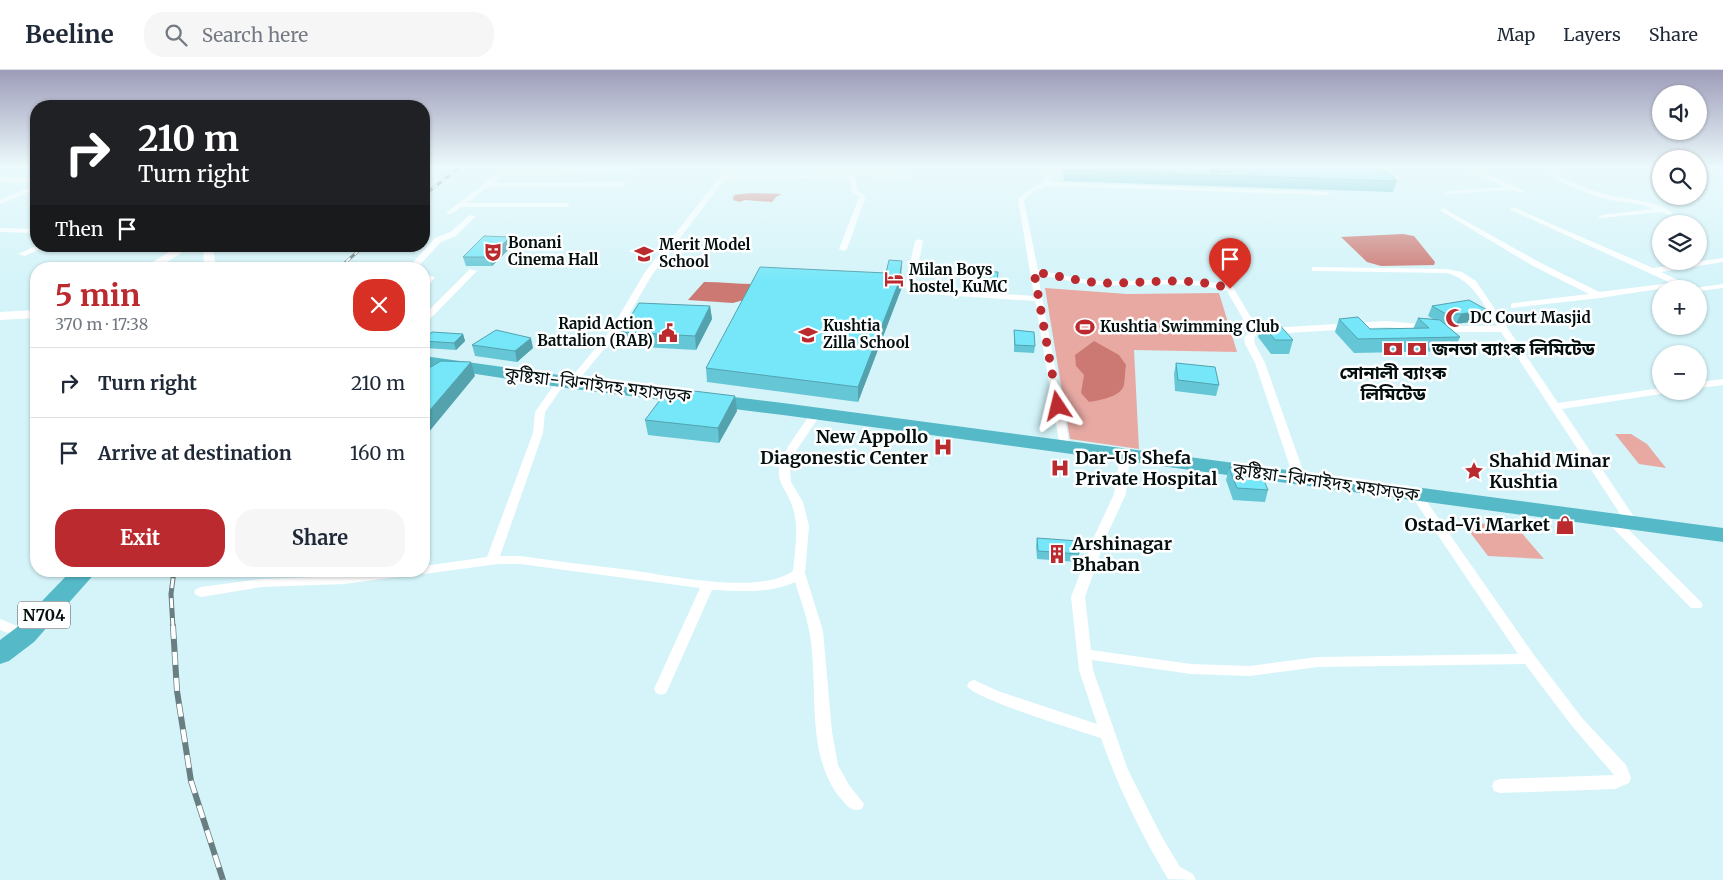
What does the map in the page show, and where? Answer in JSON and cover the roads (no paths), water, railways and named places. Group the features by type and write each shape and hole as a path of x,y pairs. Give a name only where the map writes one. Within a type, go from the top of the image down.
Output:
{"highway":[{"name":"কুষ্টিয়া-ঝিনাইদহ মহাসড়ক","path":"430,358 1166,458 1414,488 1723,535"},
{"name":"কুষ্টিয়া-ঝিনাইদহ মহাসড়ক","path":"572,378 816,414 920,425"},
{"name":"কুষ্টিয়া-ঝিনাইদহ মহাসড়ক","path":"1064,444 1125,455 1166,458"},
{"name":"কুষ্টিয়া-ঝিনাইদহ মহাসড়ক","path":"1299,475 1416,494 1623,519 1723,526"},
{"name":"N704","path":"0,654 25,634 80,577"}],"street":[{"path":"430,249 438,240 453,234 472,217 471,215 450,213 458,206"},
{"path":"492,561 538,433 540,412 557,388 572,378 616,329 648,274 701,206"},
{"path":"842,249 859,206"},
{"path":"1022,206 1064,444"},
{"path":"1653,206 1670,213"},
{"path":"1513,209 1671,280"},
{"path":"1602,217 1662,209"},
{"path":"1443,210 1536,264 1600,296"},
{"path":"0,230 30,231"},
{"path":"919,240 909,286 914,291 1040,299"},
{"path":"22,254 30,251"},
{"path":"159,262 176,252"},
{"path":"418,262 427,252"},
{"path":"1652,271 1723,260"},
{"path":"1315,269 1447,271 1459,274 1473,283 1554,406 1623,519 1696,605"},
{"path":"430,314 473,271"},
{"path":"1034,272 1100,283 1172,280 1214,283 1233,292 1254,331"},
{"path":"1707,288 1723,286"},
{"path":"1514,306 1600,296 1652,287"},
{"path":"0,316 30,314"},
{"path":"1254,331 1323,329 1386,324 1442,329 1503,329"},
{"path":"1254,331 1249,338 1250,344 1260,363 1299,475"},
{"path":"1707,384 1723,382"},
{"path":"1554,406 1652,392"},
{"path":"816,414 791,451 784,470 785,482 797,502 803,526 799,573 816,632 824,732 830,765 843,790 856,804"},
{"path":"1125,455 1120,494 1100,537 1078,597 1086,670 1120,770 1156,843 1174,873 1187,880"},
{"path":"1416,494 1529,659 1577,722 1620,770 1623,778 1615,782 1500,786"},
{"path":"430,569 492,561 520,560 708,585 743,587 774,584 789,580 799,573"},
{"path":"201,592 262,583 344,580 367,577"},
{"path":"661,689 708,585"},
{"path":"0,624 25,634"},
{"path":"1084,654 1191,669 1250,671 1318,662 1529,659"},
{"path":"974,686 993,695 1106,732"}],"railway":[{"path":"346,262 357,252"},
{"path":"173,577 171,594 173,628"},
{"path":"173,626 177,691 191,781 223,880"}],"place":[{"name":"Bonani Cinema Hall","path":"493,252"},
{"name":"Merit Model School","path":"644,254"},
{"name":"Milan Boys hostel, KuMC","path":"894,279"},
{"name":"DC Court Masjid","path":"1455,318"},
{"name":"Kushtia Swimming Club","path":"1085,327"},
{"name":"Rapid Action Battalion (RAB)","path":"668,333"},
{"name":"Kushtia Zilla School","path":"808,335"},
{"name":"সোনালী ব্যাংক লিমিটেড","path":"1393,349"},
{"name":"জনতা ব্যাংক লিমিটেড","path":"1417,349"},
{"name":"New Appollo Diagonestic Center","path":"943,447"},
{"name":"Dar-Us Shefa Private Hospital","path":"1060,468"},
{"name":"Shahid Minar Kushtia","path":"1474,471"},
{"name":"Ostad-Vi Market","path":"1565,525"},
{"name":"Arshinagar Bhaban","path":"1057,554"}]}
